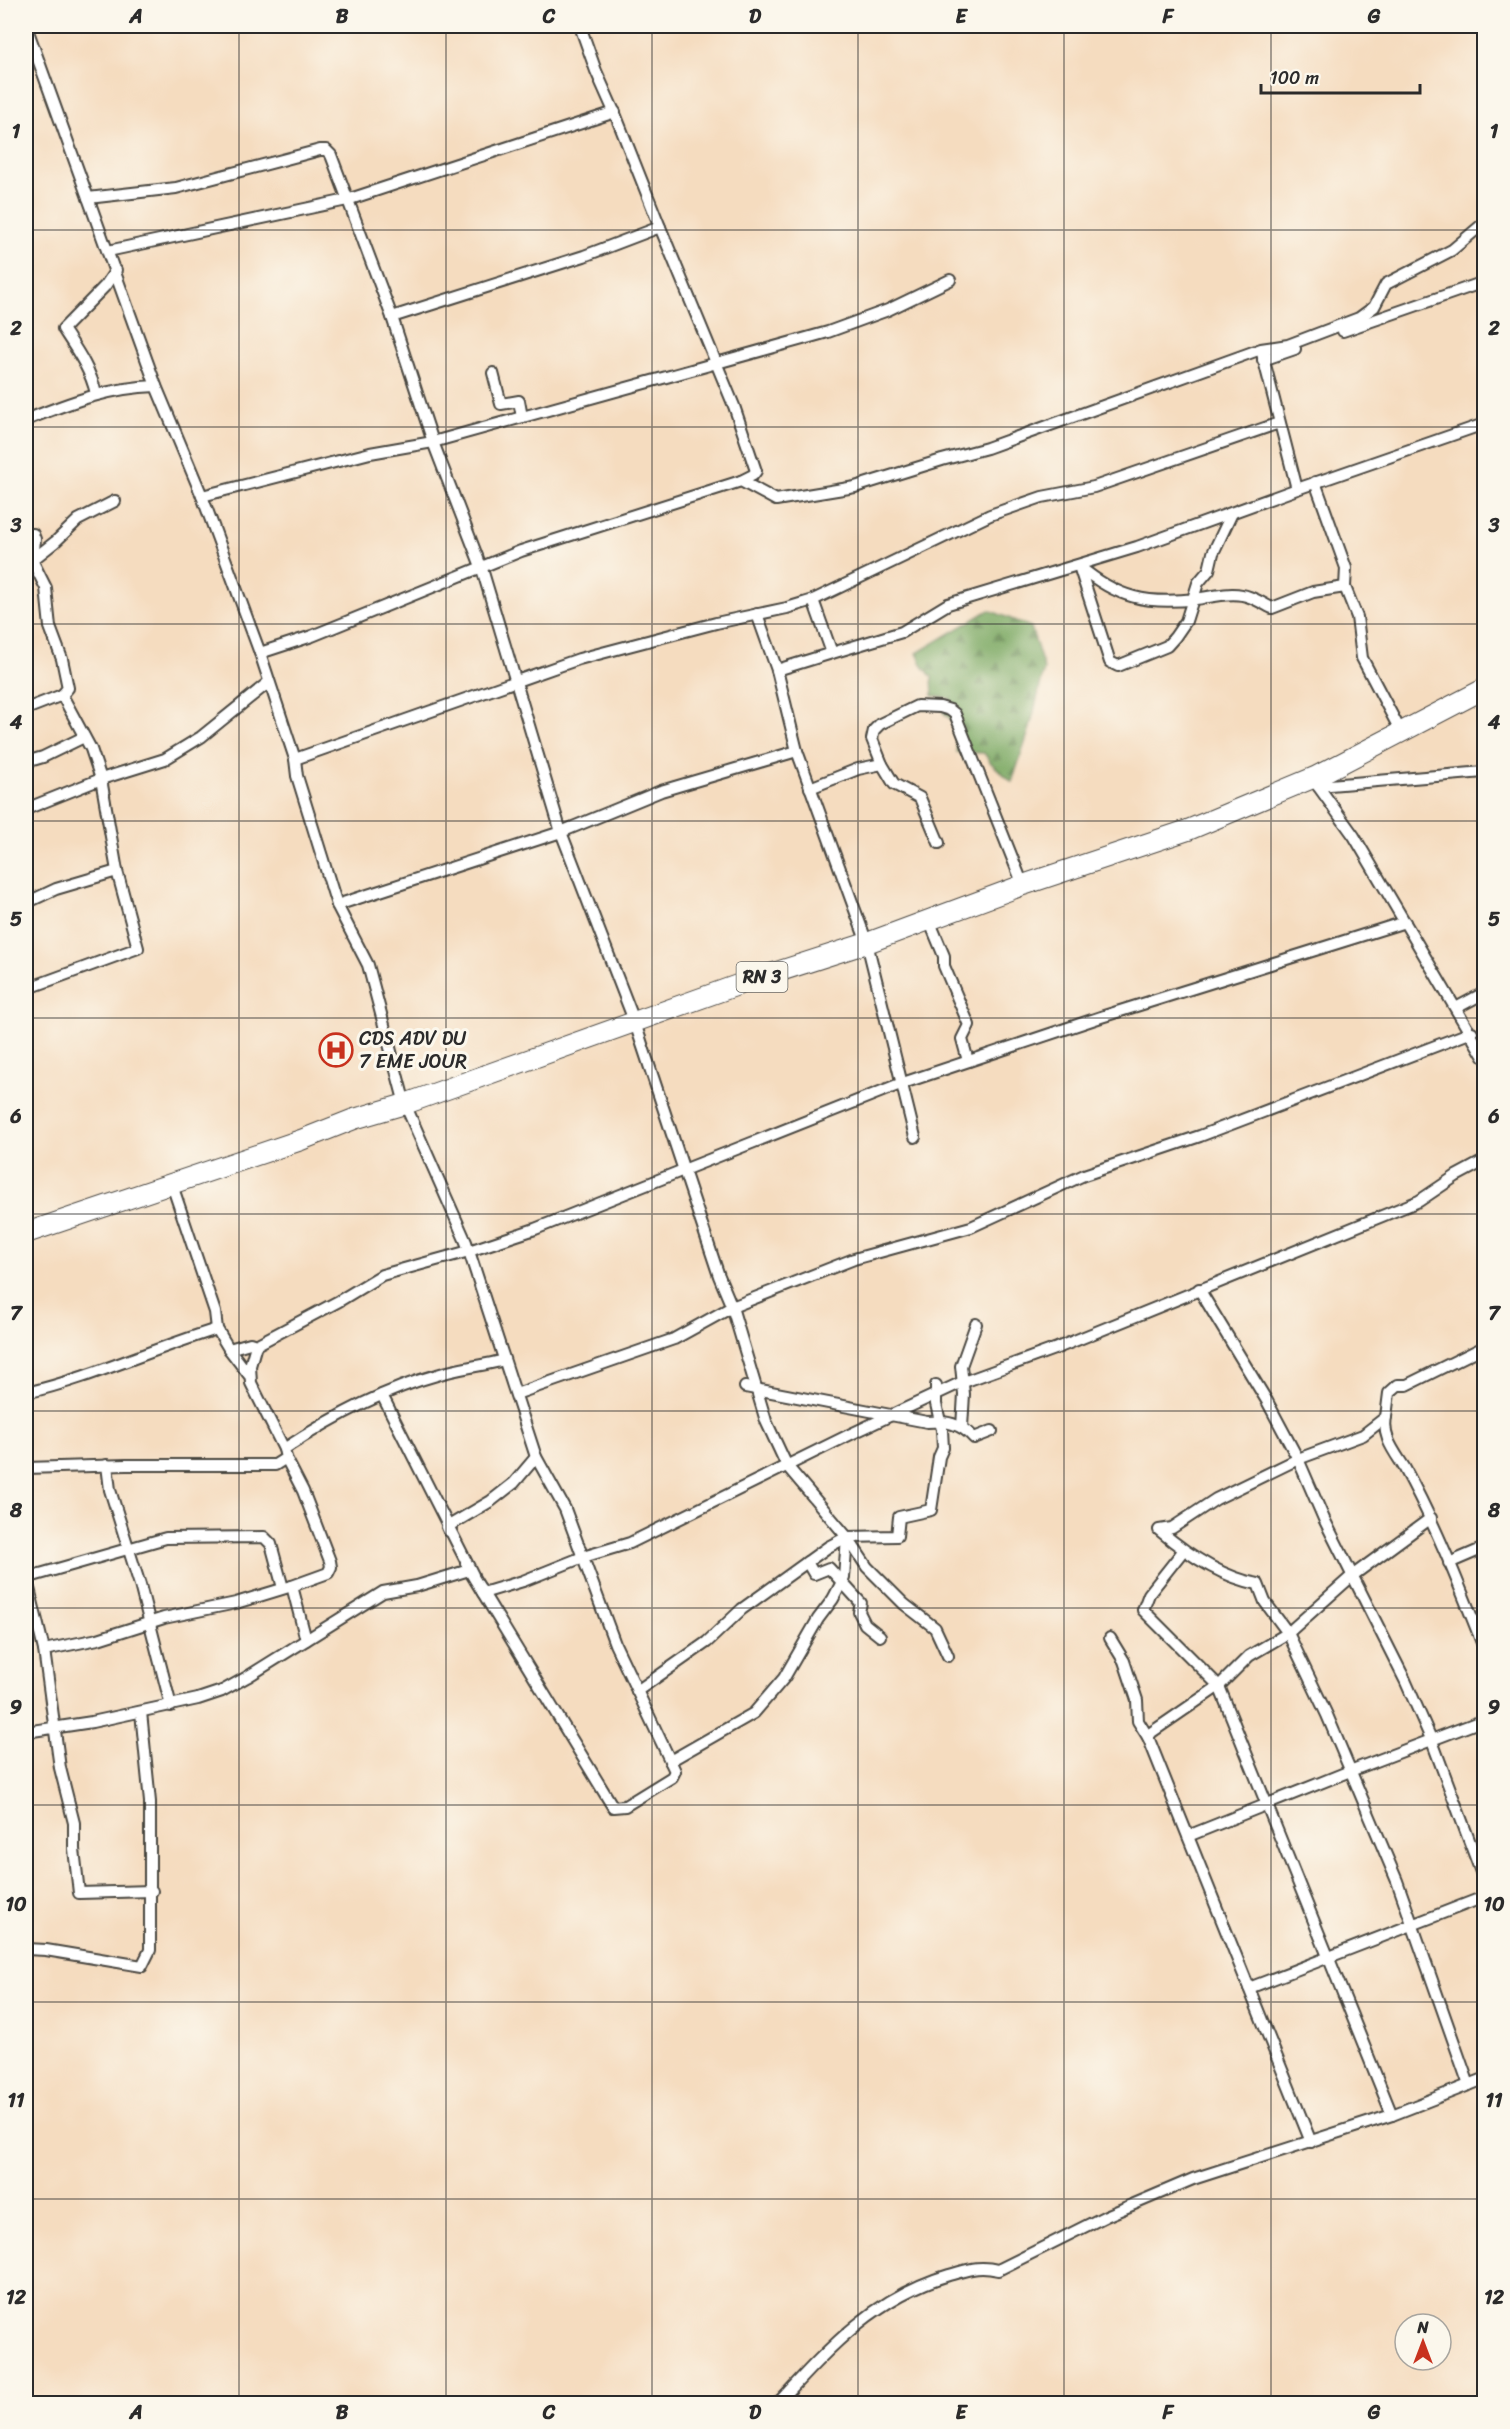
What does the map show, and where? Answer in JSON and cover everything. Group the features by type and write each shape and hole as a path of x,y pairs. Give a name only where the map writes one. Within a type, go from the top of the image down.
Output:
{"highway":[{"name":"RN 3","path":"26,1233 405,1104 746,982 867,943 1023,885 1188,830 1316,781 1401,732 1485,689"}],"street":[{"path":"26,26 156,386 202,496 260,653 295,759 297,776 338,905 368,965 405,1104 469,1251 536,1457 565,1509 615,1644 675,1771 672,1777 625,1806 613,1807 469,1570 382,1395"},
{"path":"260,653 312,636 482,569 521,551 741,481 756,471 717,363 615,112 596,71 580,26"},
{"path":"108,251 347,200 615,112"},
{"path":"88,198 176,188 326,150 331,155 392,317 433,442 482,569 561,831 635,1023 719,1276 732,1307 751,1388 787,1466 847,1537 867,1567 904,1604 934,1628 948,1656"},
{"path":"741,481 776,500 855,487 987,448 1262,354 1359,318 1374,307 1386,284 1452,250 1485,224"},
{"path":"392,317 506,282 660,227"},
{"path":"96,394 84,363 63,329 105,286 116,270"},
{"path":"202,496 359,455 433,442 828,332 888,310 950,280"},
{"path":"1262,354 1485,282"},
{"path":"1262,354 1297,489"},
{"path":"493,373 501,404 519,401 522,417"},
{"path":"26,420 96,394 140,386 156,386"},
{"path":"295,759 579,659 813,600 990,515 1042,497 1094,487 1279,423"},
{"path":"777,670 902,632 948,604 1045,573 1079,566 1485,424"},
{"path":"1315,482 1346,568 1345,587 1357,617 1362,658 1401,732"},
{"path":"29,562 78,520 115,501"},
{"path":"1079,566 1110,662 1118,666 1167,646 1186,621 1198,583 1209,570 1232,513"},
{"path":"26,534 33,534 35,539 29,562"},
{"path":"26,709 62,695 68,687 62,659 50,627 46,588 29,562"},
{"path":"1079,566 1106,586 1143,601 1165,602 1243,594 1272,608 1313,592 1345,587"},
{"path":"813,600 832,653"},
{"path":"757,614 777,670 797,751 867,943 900,1084 915,1137"},
{"path":"26,809 101,779 165,759 201,737 269,682"},
{"path":"26,989 138,948 117,872 101,779 84,737 62,695"},
{"path":"939,843 920,798 894,784 882,764 872,739 874,730 880,724 917,706 929,705 950,710 956,714 1023,885"},
{"path":"26,762 43,757 84,737"},
{"path":"338,905 561,831 661,791 797,751"},
{"path":"810,788 858,769 882,764"},
{"path":"1316,781 1485,772"},
{"path":"1316,781 1354,836 1485,1057"},
{"path":"26,903 56,889 117,872"},
{"path":"929,920 944,956 944,966 969,1024 962,1039 968,1061"},
{"path":"230,1349 250,1343 256,1345 339,1301 382,1275 469,1251 535,1229 900,1084 1112,1013 1405,922"},
{"path":"1456,1008 1485,993"},
{"path":"516,1394 674,1340 732,1307 854,1259 971,1227 1084,1175 1200,1136 1472,1032"},
{"path":"483,1593 523,1581 583,1557 630,1543 891,1415 936,1389 963,1382 1057,1348 1419,1201 1456,1176 1485,1161"},
{"path":"44,1650 98,1639 184,1613 236,1603 326,1574 331,1567 321,1532 251,1383 249,1374 217,1329 215,1312 171,1182"},
{"path":"1199,1289 1267,1401 1298,1460 1323,1519 1405,1680 1432,1741 1485,1880"},
{"path":"962,1427 961,1366 976,1324"},
{"path":"26,1394 96,1374 172,1343 217,1329"},
{"path":"249,1374 256,1345"},
{"path":"1485,1347 1407,1385 1398,1385 1389,1393 1384,1427 1388,1442 1431,1518 1485,1648"},
{"path":"26,1468 107,1465 268,1466 279,1464 285,1453 334,1417 382,1395 436,1375 504,1360"},
{"path":"751,1388 927,1422 940,1421 962,1427 974,1438 992,1431"},
{"path":"636,1690 707,1642 742,1609 807,1562 847,1537 897,1536 899,1517 931,1510 939,1457 943,1448 936,1389"},
{"path":"1386,1417 1363,1435 1298,1460 1216,1499 1172,1528 1159,1530 1183,1551 1238,1581 1258,1584 1265,1602 1288,1633 1327,1715 1397,1881 1469,2085"},
{"path":"447,1527 514,1484 536,1457"},
{"path":"107,1465 110,1490 171,1706"},
{"path":"1148,1737 1219,1686 1250,1656 1288,1633 1352,1576 1431,1518"},
{"path":"447,1527 483,1593"},
{"path":"152,1891 80,1893 74,1849 74,1823 60,1768 44,1650 26,1577 166,1538 264,1537 271,1544 306,1640"},
{"path":"670,1761 754,1713 784,1678 842,1581 847,1537"},
{"path":"1449,1563 1485,1548"},
{"path":"1183,1551 1149,1594 1143,1610 1219,1686 1392,2115"},
{"path":"807,1562 814,1574 829,1568 842,1581 861,1603 859,1611 865,1624 880,1636"},
{"path":"26,1732 171,1706 222,1690 383,1592 417,1586 469,1570"},
{"path":"1110,1638 1124,1661 1137,1700 1138,1721 1148,1737 1311,2142"},
{"path":"26,1949 46,1950 142,1966 150,1950 152,1891 150,1802 141,1712"},
{"path":"1188,1836 1485,1720"},
{"path":"1249,1989 1485,1897"},
{"path":"777,2403 833,2344 867,2315 930,2281 982,2266 998,2270 1097,2220 1193,2179 1392,2115 1485,2079"}],"green space":[{"path":"989,610 1031,627 1044,669 1030,728 1012,782 991,763 984,753 957,752 954,723 943,712 951,698 933,696 932,677 923,666 917,653"}],"place":[{"name":"CDS ADV DU 7 EME JOUR","path":"336,1050"}]}
